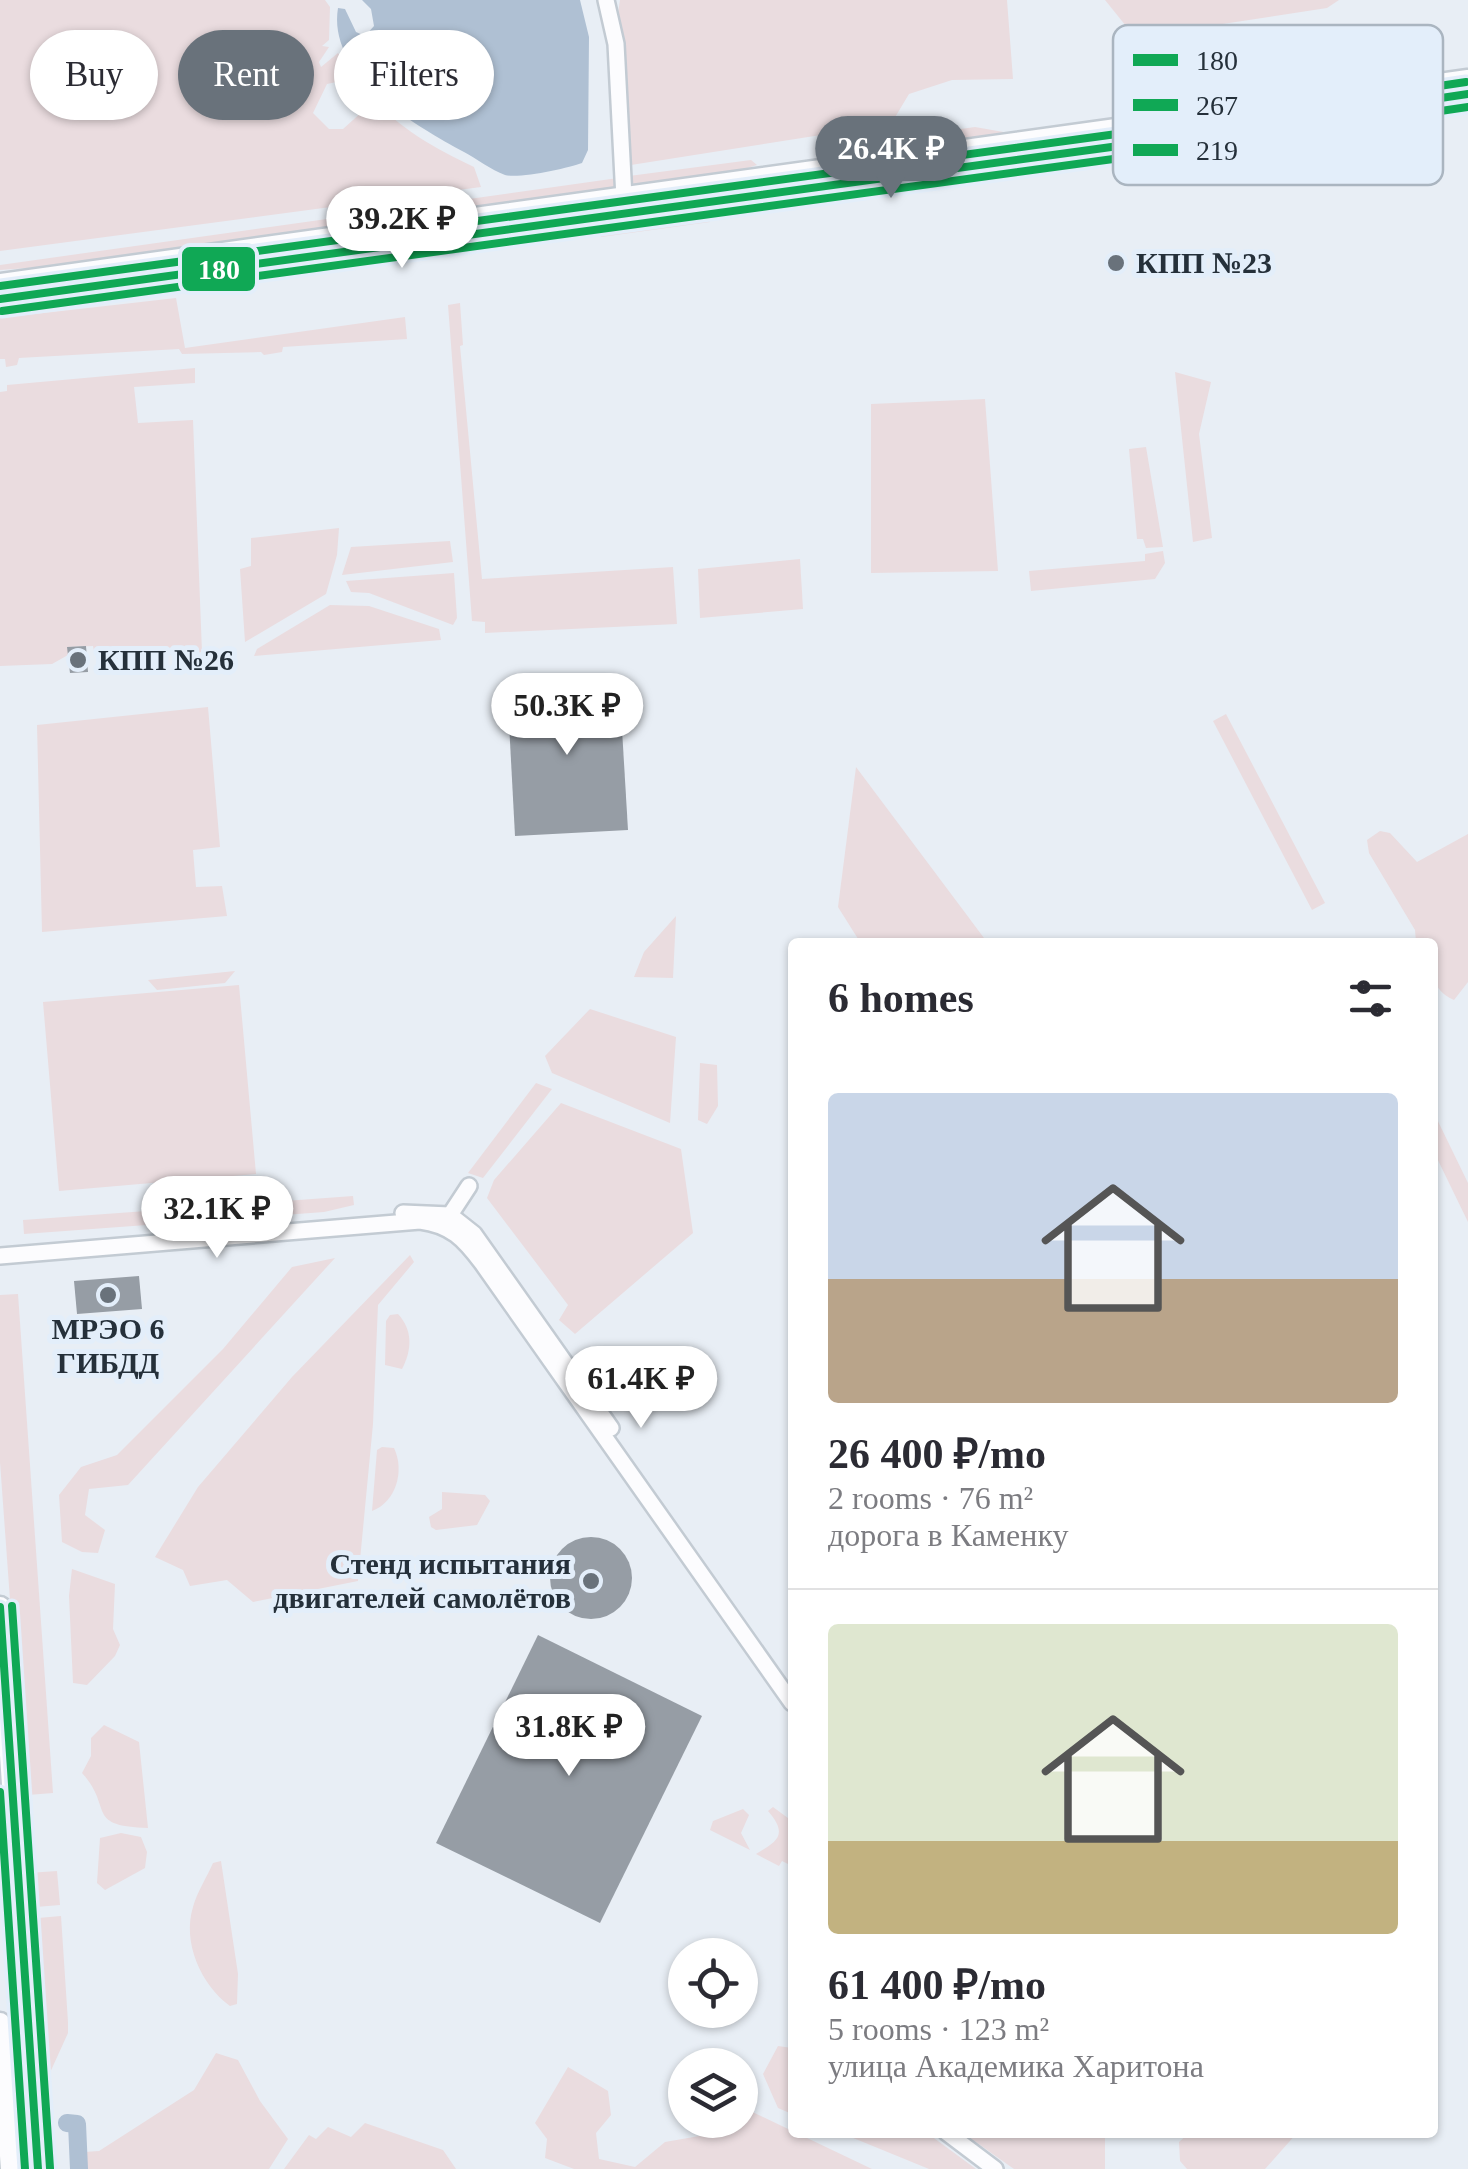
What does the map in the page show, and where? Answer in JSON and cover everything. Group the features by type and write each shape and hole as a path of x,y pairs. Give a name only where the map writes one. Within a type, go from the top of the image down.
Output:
{"main road":[{"path":"1443,83 1468,80"},
{"path":"1443,98 1468,94"},
{"path":"0,284 1113,130"},
{"path":"0,299 1113,147"},
{"path":"0,1607 38,2169"},
{"path":"0,2023 11,2169"}],"street":[{"path":"606,0 616,44 624,198"},
{"path":"450,1214 468,1186"},
{"path":"0,1246 424,1211 450,1214 474,1234 492,1258 758,1646 788,1696"},
{"path":"0,1256 435,1223 446,1226 465,1240 788,1682"},
{"path":"954,2138 995,2169"}],"shaded area":[{"path":"0,0 325,0 330,7 329,40 322,46 329,47 319,62 321,67 334,56 334,82 327,84 314,111 314,30 178,30 178,120 314,120 314,114 329,129 343,129 353,120 396,120 418,137 474,167 481,187 0,251"},
{"path":"620,0 1007,0 1013,79 952,80 909,94 891,124 631,165"},
{"path":"1105,0 1339,0 1327,8 1216,25 1125,25"},
{"path":"975,127 1015,134 837,159 836,151 845,145"},
{"path":"1113,155 1113,166 919,192 913,187 952,176"},
{"path":"751,160 757,165 722,176 633,187 629,176"},
{"path":"618,178 618,191 70,265 0,270 0,265"},
{"path":"831,194 830,203 720,220 720,209"},
{"path":"707,212 710,222 601,237 601,228"},
{"path":"585,230 586,238 197,284"},
{"path":"176,298 185,348 405,317 407,339 283,347 282,352 264,355 182,354 179,349 19,358 17,365 6,367 5,359 0,359 0,318"},
{"path":"460,303 460,346 482,579 673,567 677,624 485,633 485,622 472,621 448,305"},
{"path":"195,368 195,383 134,387 138,423 193,420 202,652 105,660 95,655 93,646 68,647 68,655 52,664 0,666 0,392 7,391 7,385"},
{"path":"1175,372 1211,382 1199,434 1212,538 1193,542"},
{"path":"985,399 998,571 871,573 871,404"},
{"path":"1146,447 1163,547 1146,548 1143,539 1137,539 1129,449"},
{"path":"339,528 337,555 326,594 245,642 240,569 251,566 251,538"},
{"path":"450,541 453,562 342,575 351,547"},
{"path":"1163,551 1165,563 1155,579 1031,591 1029,571 1145,561 1145,554"},
{"path":"800,559 803,609 700,618 698,569"},
{"path":"454,573 457,618 453,625 369,593 351,592 346,581"},
{"path":"330,605 369,606 439,629 441,640 254,656 257,649"},
{"path":"208,707 220,847 193,850 196,887 222,886 227,916 42,932 37,725"},
{"path":"1226,714 1325,903 1312,910 1213,721"},
{"path":"856,767 984,938 857,938 838,907"},
{"path":"1380,831 1390,833 1417,862 1468,834 1468,982 1454,1000 1438,986 1438,938 1416,938 1415,930 1369,853 1367,840"},
{"path":"676,916 673,978 634,977 644,952"},
{"path":"235,971 225,983 157,990 148,980"},
{"path":"239,985 256,1174 59,1191 43,1002"},
{"path":"590,1009 676,1037 670,1123 552,1073 545,1056"},
{"path":"700,1063 717,1065 718,1106 707,1124 698,1120"},
{"path":"536,1083 552,1089 483,1178 468,1173"},
{"path":"561,1103 681,1149 693,1233 575,1334 559,1320 568,1305 487,1198 494,1180"},
{"path":"1438,1121 1468,1183 1468,1222 1438,1160"},
{"path":"353,1196 354,1205 324,1212 24,1234 23,1220"},
{"path":"410,1255 414,1262 378,1305 373,1424 358,1581 253,1602 227,1580 190,1586 183,1570 155,1557 198,1487 292,1377"},
{"path":"335,1258 128,1485 89,1489 85,1515 105,1530 98,1553 82,1552 62,1542 59,1495 81,1467 117,1455 223,1349 292,1267"},
{"path":"18,1294 53,1793 28,1795 22,1765 0,1462 0,1295"},
{"path":"398,1314 409,1340 402,1369 385,1365 386,1321 390,1315"},
{"path":"394,1448 398,1476 387,1501 372,1511 377,1450"},
{"path":"442,1492 485,1495 490,1501 477,1525 436,1530 429,1517 442,1509"},
{"path":"72,1569 115,1584 113,1629 120,1645 115,1656 87,1685 73,1683 69,1596"},
{"path":"104,1725 139,1742 148,1828 107,1819 82,1773 91,1756 91,1738"},
{"path":"0,1747 29,2169 20,2169 0,1876"},
{"path":"773,1807 788,1818 788,1864 782,1861 779,1866 756,1854 779,1833 768,1811"},
{"path":"743,1809 749,1815 741,1833 750,1850 710,1830 713,1821"},
{"path":"121,1833 141,1837 147,1852 145,1868 105,1890 97,1883 100,1838"},
{"path":"221,1861 238,1974 237,2004 230,2006 203,1975 190,1934 197,1896 213,1863"},
{"path":"57,1871 60,1905 36,1907 30,1903 28,1873"},
{"path":"61,1916 68,2033 48,2077 54,2169 48,2169 31,1924 38,1918"},
{"path":"778,2046 788,2047 788,2112 778,2108 763,2074"},
{"path":"216,2053 238,2060 260,2101 288,2139 269,2169 84,2169 84,2152 99,2151 194,2090"},
{"path":"568,2067 608,2091 611,2115 596,2133 599,2159 635,2167 665,2142 688,2138 758,2138 758,2115 788,2129 788,2138 807,2138 872,2169 574,2169 545,2158 547,2139 535,2123"},
{"path":"365,2123 443,2150 456,2169 284,2169 309,2135 316,2139 328,2127 351,2137"},
{"path":"853,2138 934,2138 976,2169 929,2169"},
{"path":"970,2138 1105,2138 1105,2169 1014,2169"},
{"path":"1183,2138 1293,2138 1265,2169 1187,2169 1180,2161 1179,2142"}],"water":[{"path":"362,0 580,0 589,37 588,150 582,163 532,174 505,175 410,120 494,120 494,30 370,30 374,26 371,9"},
{"path":"338,8 345,9 355,30 338,30"}],"building":[{"name":"КПП №26","path":"86,646 88,672 70,673 67,647"},
{"path":"619,679 628,830 515,836 507,685"},
{"name":"МРЭО 6 ГИБДД","path":"139,1276 142,1309 77,1314 74,1281"},
{"name":"Стенд испытания двигателей самолётов","path":"591,1537 607,1540 620,1549 629,1562 629,1594 620,1607 607,1616 591,1619 575,1616 562,1607 553,1594 550,1578 553,1562 562,1549 575,1540"},
{"path":"538,1635 702,1716 600,1923 436,1843"}],"waterway":[{"path":"67,2123 77,2124 79,2169"}],"transit line":[{"name":"219","path":"1443,85 1466,82"},
{"name":"180","path":"1443,98 1468,94"},
{"name":"267","path":"1443,111 1468,107"},
{"name":"219","path":"0,286 1113,134"},
{"name":"180","path":"0,299 1113,147"},
{"name":"267","path":"2,311 1113,159"},
{"name":"219","path":"12,1606 50,2168"},
{"name":"180","path":"0,1607 38,2169"},
{"name":"267","path":"0,1792 25,2169"}],"place":[{"name":"КПП №23","path":"1116,263"},
{"name":"КПП №26","path":"78,660"},
{"name":"МРЭО 6 ГИБДД","path":"108,1295"},
{"name":"Стенд испытания двигателей самолётов","path":"591,1581"}]}
